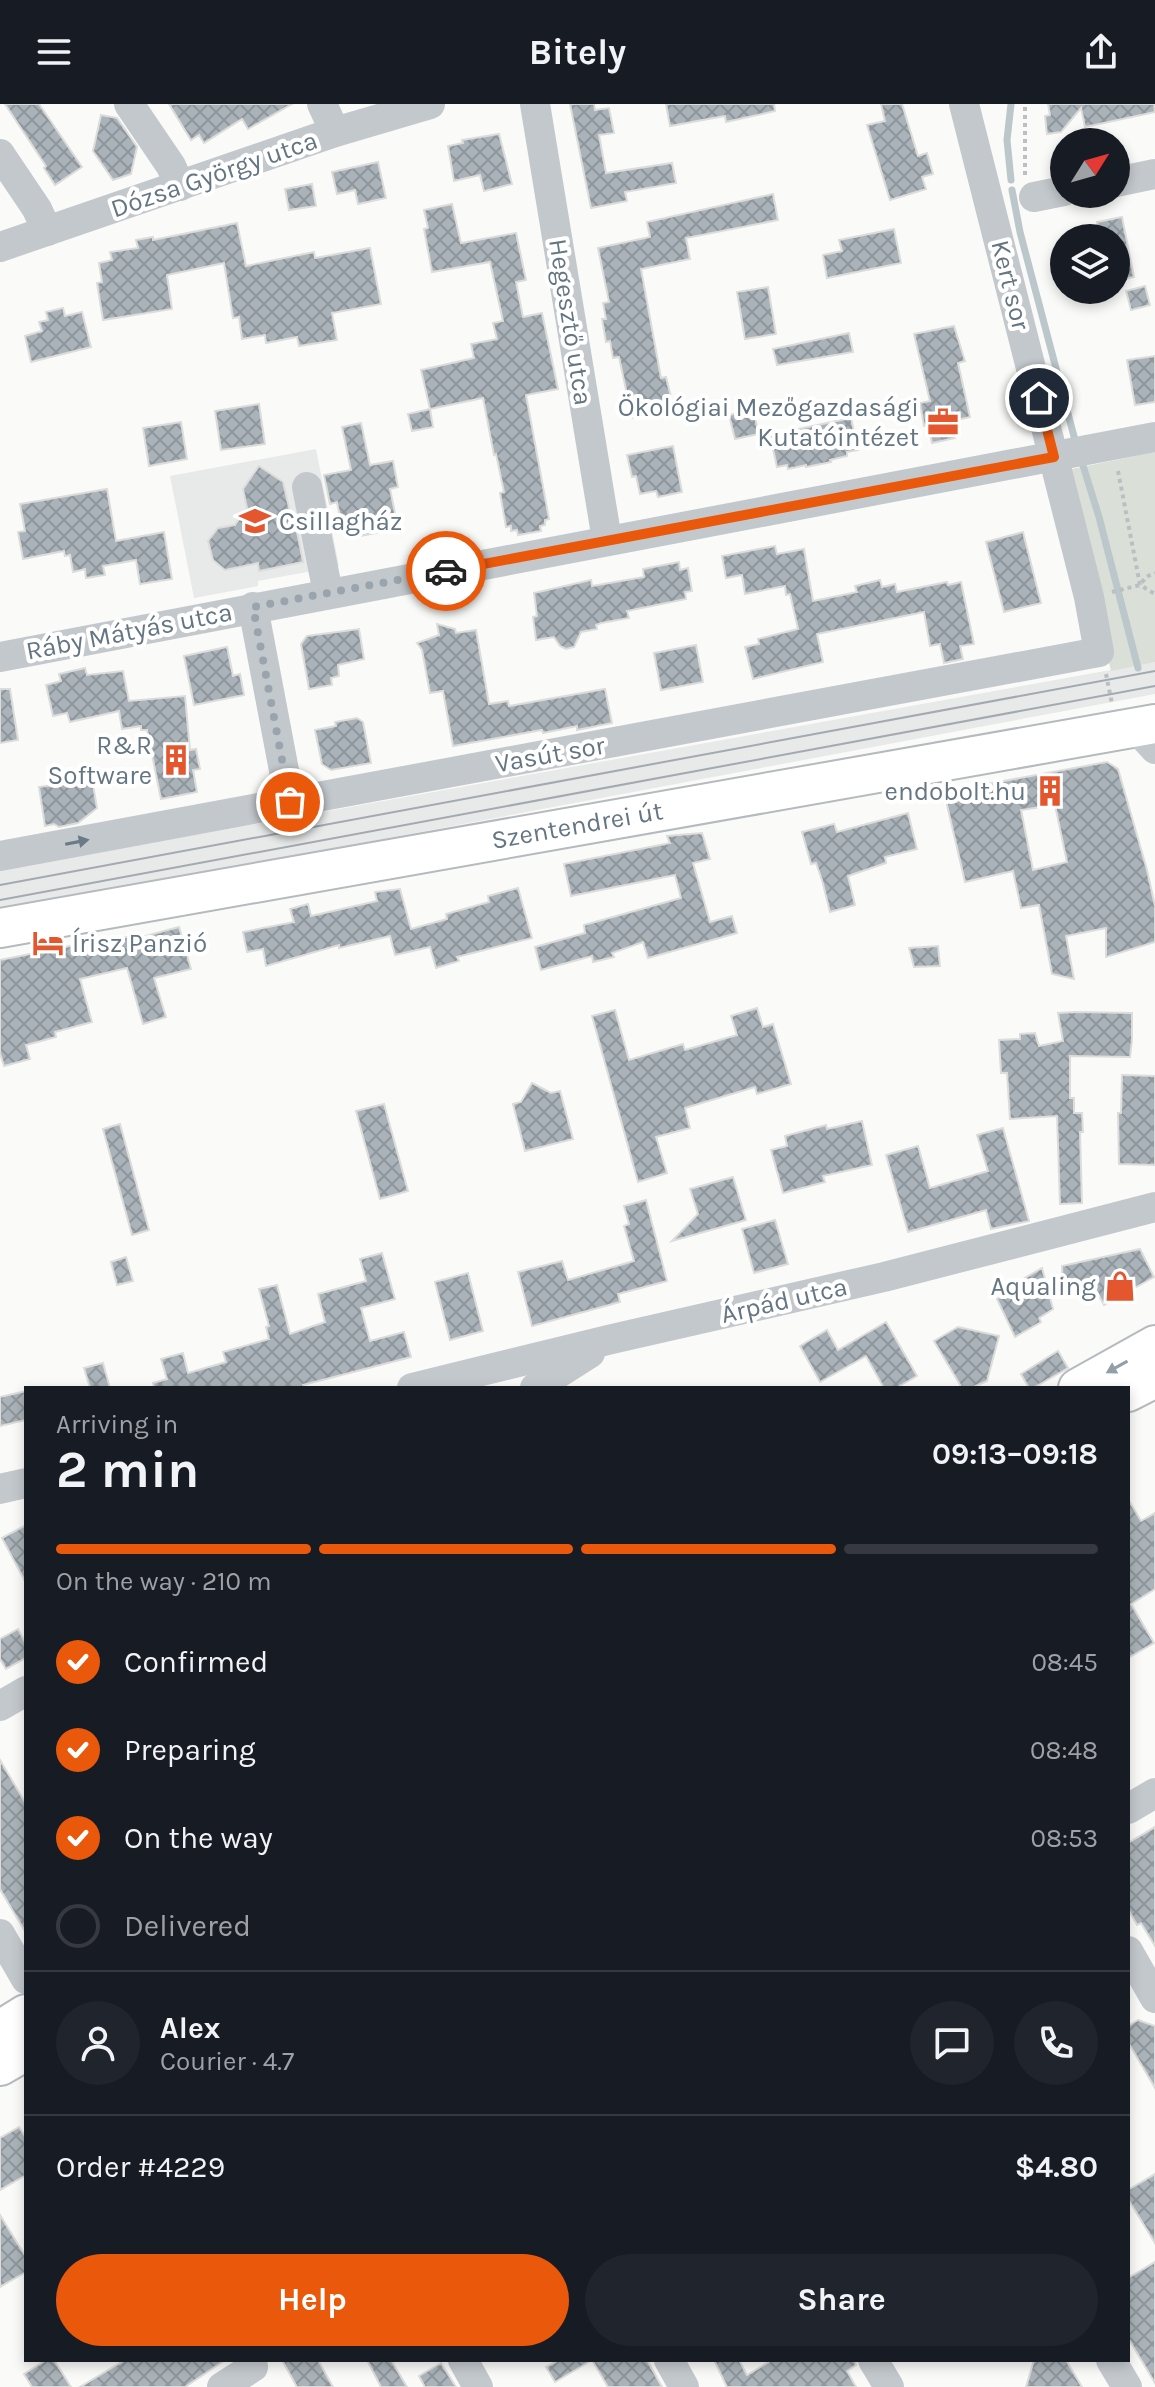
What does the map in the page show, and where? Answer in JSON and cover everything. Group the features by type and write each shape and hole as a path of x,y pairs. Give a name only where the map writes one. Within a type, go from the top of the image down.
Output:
{"main road":[{"name":"Szentendrei út","path":"0,928 1140,727"},
{"path":"1082,1386 1155,1345"},
{"path":"1130,1391 1155,1378"},
{"path":"0,2030 24,2015"},
{"path":"0,2066 24,2052"}],"street":[{"path":"129,104 171,166 180,186"},
{"path":"322,104 335,132"},
{"name":"Dózsa György utca","path":"0,247 335,132 430,104"},
{"name":"Hegesztő utca","path":"535,104 607,540"},
{"name":"Kert sor","path":"964,104 1081,451 1089,597 1099,652"},
{"path":"0,154 37,209 47,231"},
{"path":"1130,179 1155,174"},
{"path":"1030,189 1050,190"},
{"name":"Ráby Mátyás utca","path":"0,657 1155,437"},
{"path":"307,487 328,593"},
{"path":"253,607 290,802"},
{"name":"Vasút sor","path":"0,856 1099,652"},
{"name":"Árpád utca","path":"428,1386 494,1378 612,1339 884,1277 1155,1207"},
{"path":"538,1386 612,1339"},
{"path":"0,1489 24,1483"},
{"path":"0,1706 24,1692"},
{"path":"1130,1808 1155,1793"},
{"path":"0,1934 24,1976"},
{"path":"1130,1954 1155,1998"},
{"path":"464,2362 478,2387"},
{"path":"670,2362 684,2387"},
{"path":"874,2362 889,2387"},
{"path":"1112,2362 1127,2387"},
{"path":"222,2387 255,2371"}],"path":[{"path":"1025,104 1030,189"},
{"path":"1081,451 1140,585 1155,594"},
{"path":"1112,592 1140,585 1146,577 1155,573"},
{"path":"1099,652 1140,727"}],"shaded area":[{"name":"Csillagház","path":"316,449 339,566 258,581 258,586 194,598 170,476"},
{"path":"1155,452 1155,662 1111,671 1067,470"},
{"path":"1155,662 1155,694 0,911 0,870"}],"building":[{"path":"5,104 39,104 82,167 55,185"},
{"path":"169,104 292,104 248,129 242,119 204,143 199,135 191,140"},
{"path":"570,104 594,104 595,110 609,108 614,133 599,135 606,173 672,163 676,183 625,192 627,201 591,208"},
{"path":"666,104 774,104 775,111 726,122 725,116 670,126"},
{"path":"881,104 902,104 918,156 927,153 933,174 922,177 926,189 890,200 867,125 885,121"},
{"path":"1048,104 1154,104 1155,112 1085,127 1081,108 1064,128 1050,128 1050,134 1047,134 1045,116 1050,115"},
{"path":"101,115 117,118 137,147 131,174 113,180 93,151"},
{"path":"499,134 512,184 484,191 480,175 454,181 448,146 463,143 462,140"},
{"path":"378,162 386,198 358,204 355,190 337,194 332,172"},
{"path":"312,184 316,206 289,210 285,189"},
{"path":"773,194 778,220 686,238 690,259 641,269 661,378 666,377 673,405 648,410 649,414 632,418 619,357 613,358 610,341 606,342 603,303 609,302 598,248 650,237 647,222"},
{"path":"452,204 461,243 516,233 526,280 516,282 523,317 542,313 558,389 526,395 549,519 540,526 541,531 518,535 517,530 511,531 511,526 506,527 500,493 504,492 483,398 430,409 421,370 474,358 471,344 497,339 493,323 503,321 490,262 432,272 424,229 428,228 424,210"},
{"path":"1122,217 1123,224 1097,224"},
{"path":"237,223 246,266 314,252 315,258 370,248 381,304 332,313 337,340 299,346 297,337 266,343 265,335 242,339 239,317 233,318 224,263 167,275 172,309 103,320 97,283 102,282 99,263 112,260 110,252 138,248 136,240 153,237 153,240"},
{"path":"894,229 901,263 827,278 823,255 842,251 839,240"},
{"path":"1130,257 1134,277 1130,278"},
{"path":"1145,286 1150,305 1131,310 1130,290"},
{"path":"768,287 776,334 745,339 737,292"},
{"path":"63,308 65,316 82,312 91,347 31,362 25,336 42,331 39,322 48,320 46,312"},
{"path":"954,326 965,361 958,363 970,417 952,421 955,438 932,443 928,425 924,426 920,403 930,401 914,334"},
{"path":"849,333 853,352 777,365 773,349"},
{"path":"1155,356 1155,402 1135,405 1127,360"},
{"path":"259,404 265,444 221,450 215,411"},
{"path":"430,409 433,427 412,431 408,414"},
{"path":"753,410 759,434 735,439 729,415"},
{"path":"851,418 858,450 847,452 847,456 831,462 788,469 787,465 777,467 770,435"},
{"path":"181,422 187,459 149,466 143,428"},
{"path":"361,423 370,465 393,461 398,487 390,489 397,523 380,526 381,532 360,536 359,530 343,533 337,502 330,504 324,475 351,470 342,427"},
{"path":"673,446 682,492 658,497 656,491 640,494 627,455"},
{"path":"259,466 283,482 291,516 294,516 303,562 259,571 258,563 225,570 213,560 208,541 218,528 235,525 247,508 243,489"},
{"path":"107,489 116,541 164,532 172,579 140,584 136,560 103,566 105,575 86,578 85,569 73,572 70,555 65,556 64,551 23,559 18,532 25,531 20,504"},
{"path":"1023,532 1041,603 1004,612 986,542"},
{"path":"775,546 777,554 804,549 813,601 857,592 855,586 880,580 882,587 895,584 897,592 961,582 974,644 960,646 963,659 944,663 940,644 930,646 924,612 817,634 823,662 753,679 745,647 759,644 758,639 798,629 790,594 786,595 785,586 745,594 742,575 726,578 722,556"},
{"path":"679,562 680,570 688,568 692,591 685,592 686,599 627,611 629,618 601,623 596,625 597,629 581,632 574,647 566,649 560,646 554,637 536,640 534,593 591,580 592,586 644,577 643,569"},
{"path":"437,624 455,629 456,633 476,630 489,704 508,701 509,706 605,689 612,723 577,730 577,726 543,733 542,730 453,746 443,691 430,693 422,650 417,643 439,635"},
{"path":"359,629 364,659 338,665 339,676 331,678 332,685 309,689 301,644 307,636"},
{"path":"696,645 703,682 661,690 654,653"},
{"path":"227,647 233,676 240,674 244,695 194,705 184,656"},
{"path":"85,668 87,675 123,671 129,701 185,696 190,750 196,749 200,769 193,770 197,792 161,799 147,730 141,730 141,726 122,729 119,711 70,722 67,713 53,716 46,685 61,681 59,674"},
{"path":"0,689 10,689 18,740 0,743"},
{"path":"357,718 363,722 371,763 331,770 322,764 315,730"},
{"path":"1107,762 1118,769 1155,906 1155,942 1106,957 1106,928 1066,936 1074,979 1052,974 1039,905 1021,908 1013,871 965,882 944,792","holes":["1055,805 1067,862 1033,870 1021,810"]},
{"path":"92,779 97,808 78,823 45,826 39,787"},
{"path":"908,813 917,849 885,857 886,863 848,876 855,905 830,912 822,880 816,863 811,864 802,832 834,824 837,832"},
{"path":"702,833 710,859 693,863 710,922 732,916 737,933 648,958 643,942 612,953 614,957 593,962 592,956 541,970 535,947 585,933 584,925 681,898 675,875 571,896 564,864 670,843 667,836"},
{"path":"518,888 532,938 457,957 459,961 436,968 430,947 395,955 390,936 339,948 339,945 266,966 263,949 247,952 243,932 294,922 290,909 308,904 311,916 377,901 375,892 400,889 411,929 447,919 446,914 489,902 488,896"},
{"path":"179,927 191,969 154,978 166,1017 143,1024 127,968 80,979 92,1022 55,1032 56,1037 26,1045 30,1059 4,1066 0,1053 0,960 80,944 142,937"},
{"path":"938,946 940,966 914,967 909,948"},
{"path":"757,1008 763,1027 773,1024 791,1084 757,1094 755,1087 685,1108 690,1128 656,1137 667,1173 638,1182 592,1016 615,1010 629,1060 683,1044 685,1050 737,1035 731,1016"},
{"path":"1058,1013 1132,1013 1132,1040 1130,1057 1070,1056 1070,1098 1074,1098 1074,1113 1082,1113 1082,1203 1060,1204 1057,1116 1010,1119 1007,1073 1001,1073 999,1040 1020,1039 1020,1034 1035,1033 1039,1046 1063,1041"},
{"path":"1122,1075 1155,1076 1155,1165 1119,1164 1118,1113 1121,1113"},
{"path":"532,1083 551,1093 560,1091 573,1139 525,1151 513,1104 521,1102"},
{"path":"384,1104 408,1191 380,1199 356,1111"},
{"path":"862,1121 872,1165 823,1176 825,1182 783,1193 771,1150 787,1146 785,1136 826,1125 827,1129"},
{"path":"120,1124 149,1230 132,1235 103,1129"},
{"path":"1003,1128 1029,1221 991,1229 986,1210 908,1232 886,1155 918,1146 930,1188 988,1171 977,1135"},
{"path":"733,1177 746,1220 672,1241 698,1214 690,1189"},
{"path":"646,1200 667,1281 618,1294 620,1302 532,1326 518,1272 562,1261 568,1280 634,1261 624,1226 629,1224 624,1206"},
{"path":"775,1220 788,1264 754,1273 742,1229"},
{"path":"1140,1249 1154,1277 1104,1305 1090,1279 1063,1294 1062,1266"},
{"path":"382,1253 395,1299 361,1308 370,1341 404,1332 411,1357 303,1386 154,1386 153,1383 167,1379 161,1359 183,1353 188,1373 226,1362 223,1352 269,1339 266,1327 269,1326 259,1289 277,1285 290,1334 325,1322 318,1294 366,1281 360,1259"},
{"path":"126,1257 133,1281 117,1285 111,1262"},
{"path":"1042,1268 1053,1309 1039,1318 1041,1322 1015,1337 997,1299"},
{"path":"468,1273 483,1331 450,1340 435,1282"},
{"path":"886,1322 917,1376 900,1386 883,1386 866,1356 820,1382 800,1346 827,1330 838,1350"},
{"path":"958,1327 999,1336 987,1381 976,1386 961,1386 934,1341"},
{"path":"1058,1351 1068,1368 1036,1386 1028,1386 1021,1374"},
{"path":"103,1363 109,1386 89,1386 84,1368"},
{"path":"24,1391 24,1420 0,1426 0,1397"},
{"path":"1130,1502 1141,1521 1155,1513 1155,1589 1131,1604 1154,1643 1130,1657"},
{"path":"24,1526 24,1579 2,1538"},
{"path":"18,1629 24,1640 24,1659 6,1669 0,1659 0,1639"},
{"path":"0,1760 24,1801 24,1930 0,1889"},
{"path":"1155,1827 1155,1946 1141,1923 1137,1925 1130,1913 1130,1842"},
{"path":"1138,2020 1155,2026 1155,2088 1130,2045 1130,2025"},
{"path":"19,2127 24,2135 24,2176 0,2190 0,2138"},
{"path":"1155,2174 1155,2243 1130,2202 1130,2189"},
{"path":"0,2215 24,2254 24,2273 0,2287"},
{"path":"1155,2262 1155,2383 1130,2341 1130,2277"},
{"path":"43,2362 55,2362 71,2387 32,2387 24,2374"},
{"path":"122,2362 222,2362 185,2387 80,2387"},
{"path":"283,2362 319,2362 333,2387 297,2387"},
{"path":"368,2362 392,2362 407,2387 381,2387"},
{"path":"555,2362 589,2362 555,2382 546,2367"},
{"path":"593,2362 648,2362 662,2387 608,2387"},
{"path":"715,2362 740,2362 747,2375 769,2362 855,2362 856,2365 847,2371 856,2387 727,2387"},
{"path":"1033,2362 1067,2362 1082,2387 1026,2387"},
{"path":"441,2363 456,2387 425,2387 419,2376"}],"waterway":[{"path":"1011,104 1007,140 1011,180"},
{"path":"1012,190 1020,232 1076,444"},
{"path":"1081,459 1138,668"}],"tram line":[{"path":"0,885 1155,671"},
{"path":"0,900 1155,686"}],"way so far":[{"path":"290,802 253,607 446,571"}],"place":[{"name":"Ökológiai Mezőgazdasági Kutatóintézet","path":"943,422"},
{"name":"Csillagház","path":"255,521"},
{"name":"R&R Software","path":"176,760"},
{"name":"endobolt.hu","path":"1050,791"},
{"name":"Írisz Panzió","path":"48,943"},
{"name":"Aqualing","path":"1120,1286"}],"route":[{"path":"446,571 1054,457 1039,398"}]}
